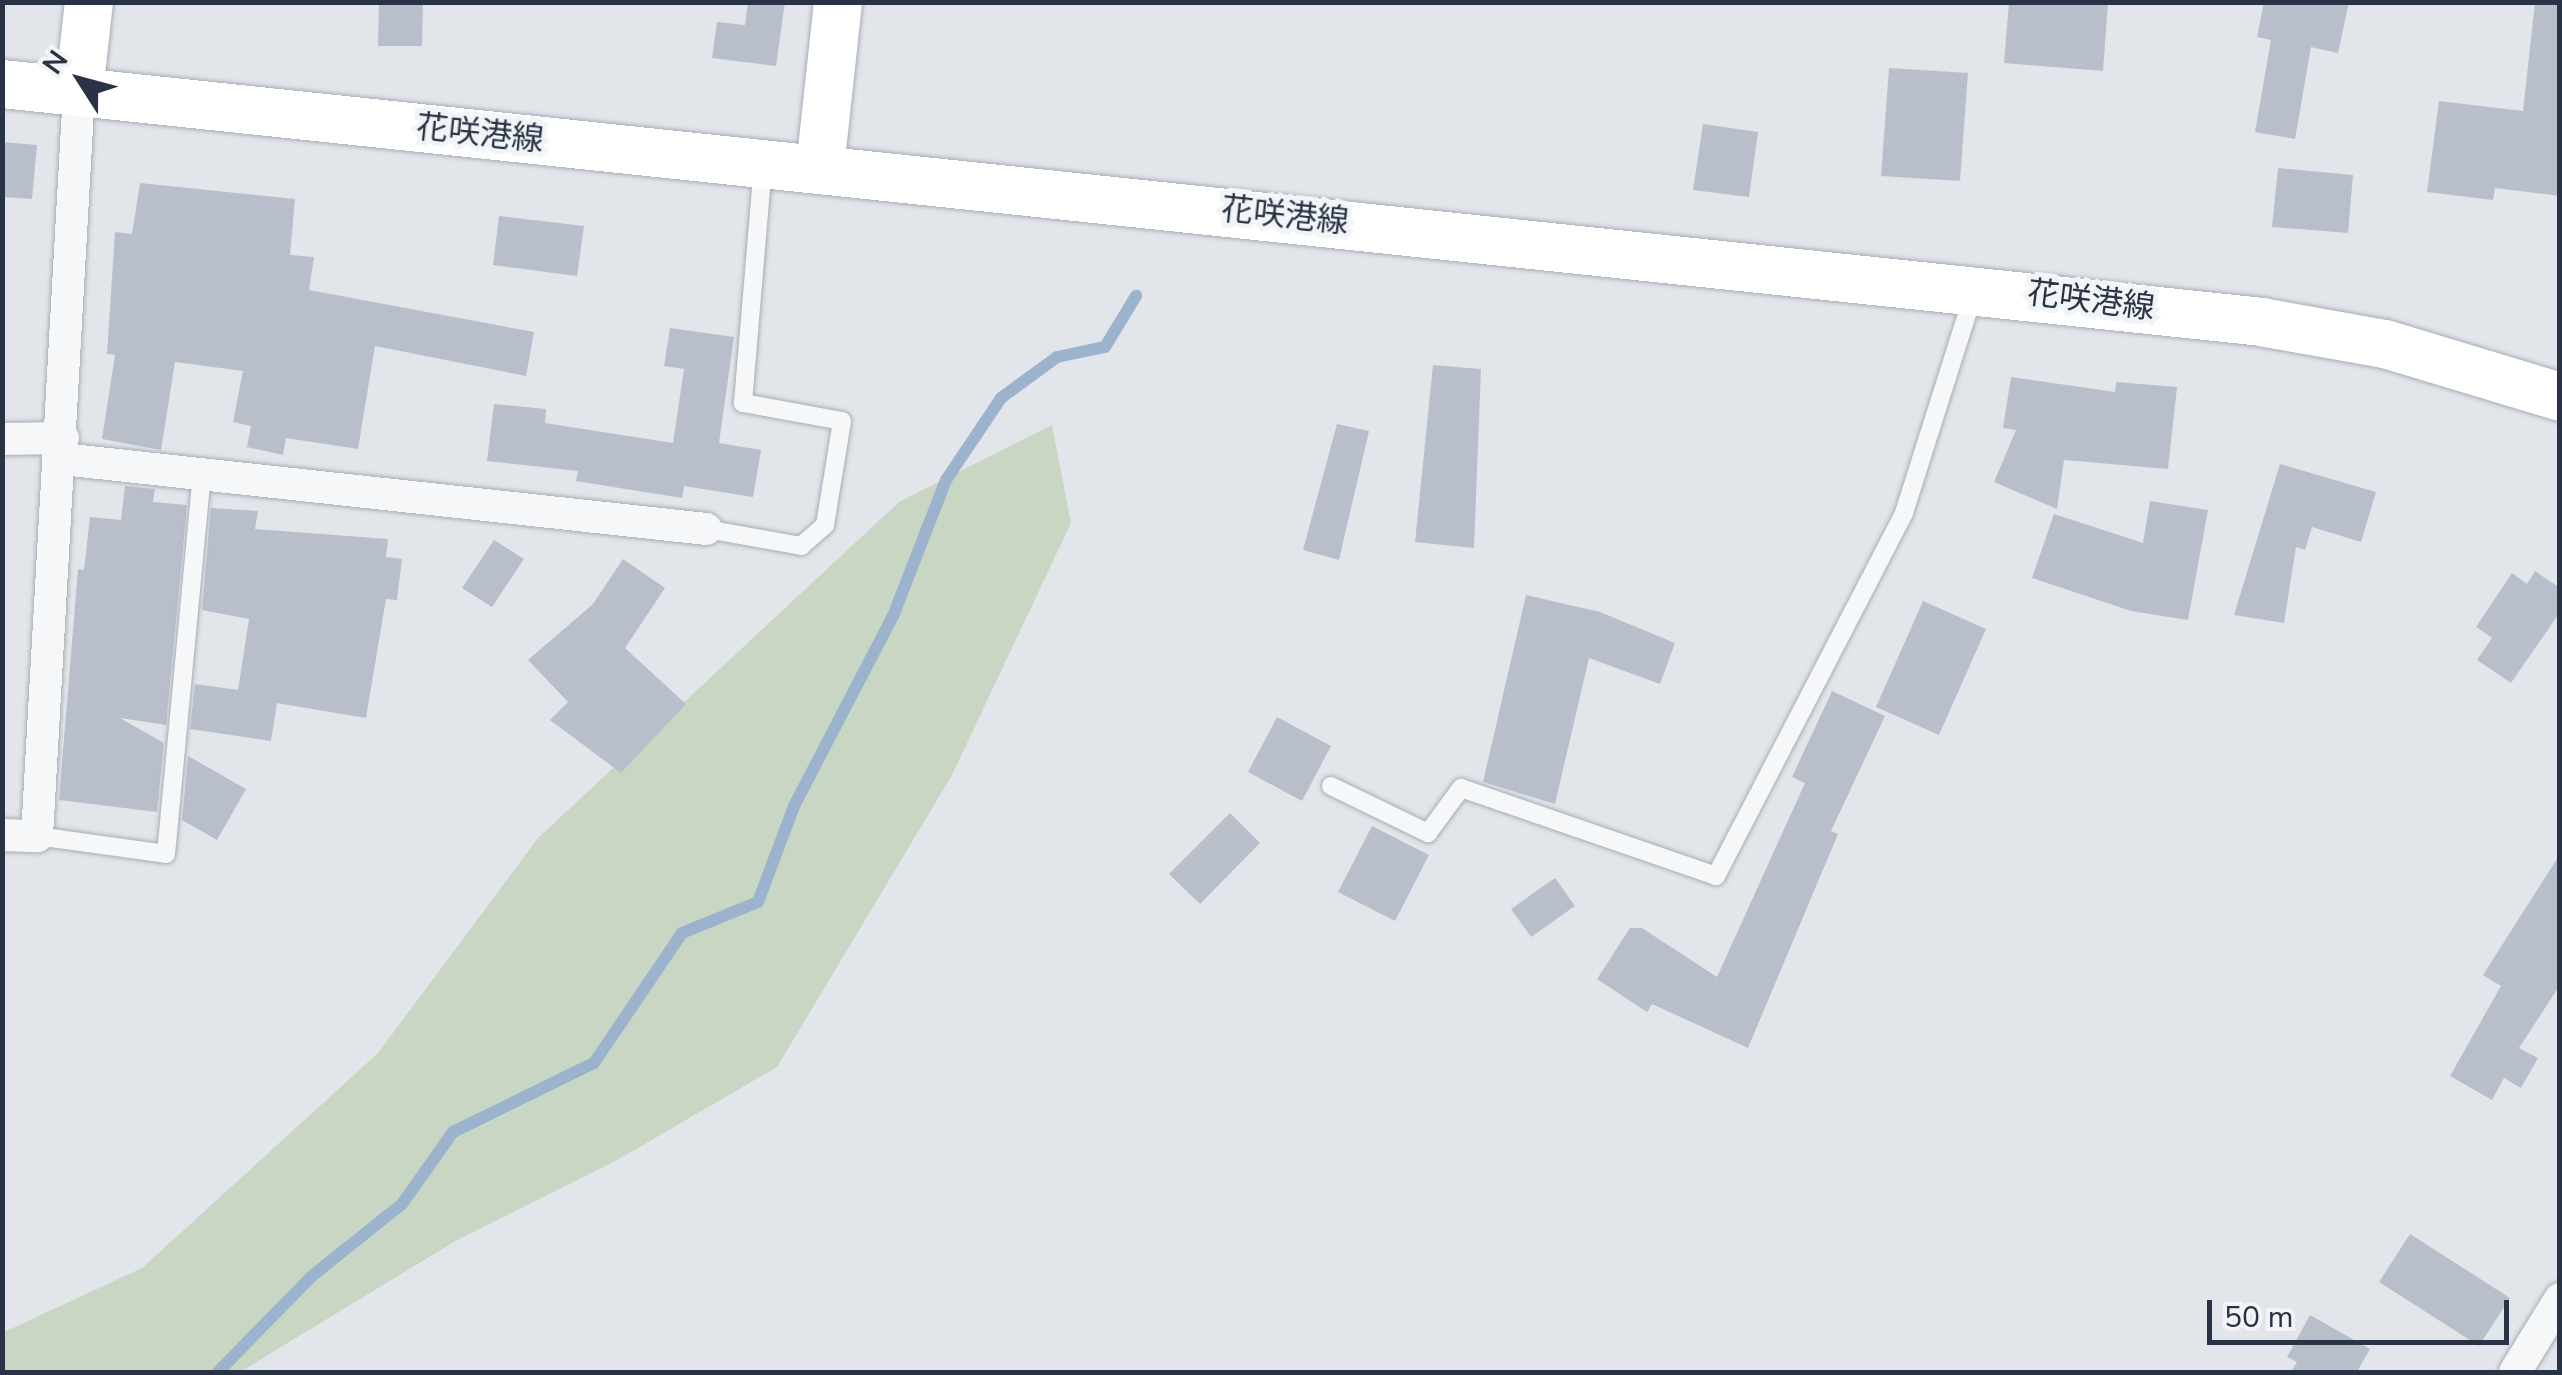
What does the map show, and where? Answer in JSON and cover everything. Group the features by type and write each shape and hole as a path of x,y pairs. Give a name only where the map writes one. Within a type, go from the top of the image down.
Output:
{"main road":[{"path":"79,92 88,2"},
{"path":"820,168 838,2"},
{"name":"花咲港線","path":"2,84 1976,287 2384,344 2560,397"}],"street":[{"path":"2,834 37,836 62,449 79,92"},
{"path":"2,439 202,475 706,529"},
{"path":"2515,1372 2560,1298"}],"lane":[{"path":"706,529 801,546 824,526 842,421 743,404 764,164"},
{"path":"1331,786 1428,833 1460,788 1716,876 1904,514 1976,287"},
{"path":"37,836 166,854 202,475"}],"green space":[{"path":"1052,425 1071,523 952,775 777,1067 619,1159 457,1240 240,1372 3,1372 2,1333 142,1268 378,1053 538,838 899,502"}],"building":[{"path":"379,2 423,2 422,46 378,46"},
{"path":"748,2 785,2 776,66 712,58 717,22 745,25"},
{"path":"2009,2 2108,2 2103,71 2004,63"},
{"path":"2264,2 2349,2 2338,53 2311,47 2295,139 2255,132 2271,40 2257,37"},
{"path":"2535,2 2560,2 2560,196 2495,188 2493,200 2427,192 2439,101 2523,111"},
{"path":"1889,68 1968,73 1960,181 1881,176"},
{"path":"1703,124 1758,132 1749,197 1693,190"},
{"path":"2,142 37,145 32,199 2,197"},
{"path":"2278,168 2353,175 2348,233 2272,227"},
{"path":"140,183 295,199 290,255 314,257 309,290 534,332 526,376 375,346 358,449 286,438 283,455 247,447 251,426 233,422 243,371 175,362 161,450 102,439 115,355 107,354 115,232 132,234"},
{"path":"499,216 584,226 577,276 493,265"},
{"path":"670,328 734,337 719,443 761,450 753,497 684,486 682,498 576,481 578,471 487,461 494,404 546,409 545,423 673,443 684,369 664,366"},
{"path":"1433,365 1481,369 1474,548 1415,542"},
{"path":"2011,377 2115,392 2116,382 2177,387 2168,469 2064,460 2057,509 1994,482 2016,430 2003,428"},
{"path":"1337,424 1369,431 1339,560 1303,550"},
{"path":"2280,464 2376,492 2361,542 2312,527 2305,550 2296,547 2284,623 2234,615"},
{"path":"125,486 155,489 153,502 187,505 166,725 120,718 164,743 157,812 59,800 78,569 84,570 90,517 121,520"},
{"path":"2150,501 2208,510 2188,620 2131,611 2032,578 2054,514 2143,543"},
{"path":"211,508 258,511 255,529 388,539 386,557 402,559 397,600 386,599 366,718 277,703 271,741 190,729 195,684 238,690 249,619 202,610"},
{"path":"494,540 524,559 492,607 462,588"},
{"path":"623,559 665,588 625,648 686,704 621,773 550,720 568,702 528,660 593,604"},
{"path":"2535,571 2560,588 2560,612 2511,683 2477,660 2492,638 2476,627 2512,573 2527,584"},
{"path":"1526,595 1600,612 1675,643 1660,684 1589,658 1555,804 1483,782"},
{"path":"1923,601 1986,629 1939,735 1876,707"},
{"path":"1832,691 1885,716 1831,831 1838,834 1748,1048 1652,1004 1647,1012 1597,979 1630,928 1642,928 1717,977 1805,783 1792,777"},
{"path":"1277,717 1331,746 1302,801 1248,772"},
{"path":"188,756 246,789 217,840 182,820"},
{"path":"1230,813 1260,843 1200,904 1169,874"},
{"path":"1372,826 1429,855 1395,921 1338,892"},
{"path":"2560,854 2560,985 2519,1048 2538,1058 2521,1088 2504,1078 2492,1100 2450,1076 2501,986 2483,975"},
{"path":"1555,878 1575,906 1531,937 1511,909"},
{"path":"2410,1234 2510,1298 2479,1346 2379,1282"},
{"path":"2310,1315 2370,1349 2357,1372 2291,1372 2297,1362 2287,1357"}],"waterway":[{"path":"218,1372 312,1276 402,1204 453,1132 594,1063 682,933 758,902 794,806 893,616 946,480 1001,398 1057,357 1105,347 1136,296"}]}
